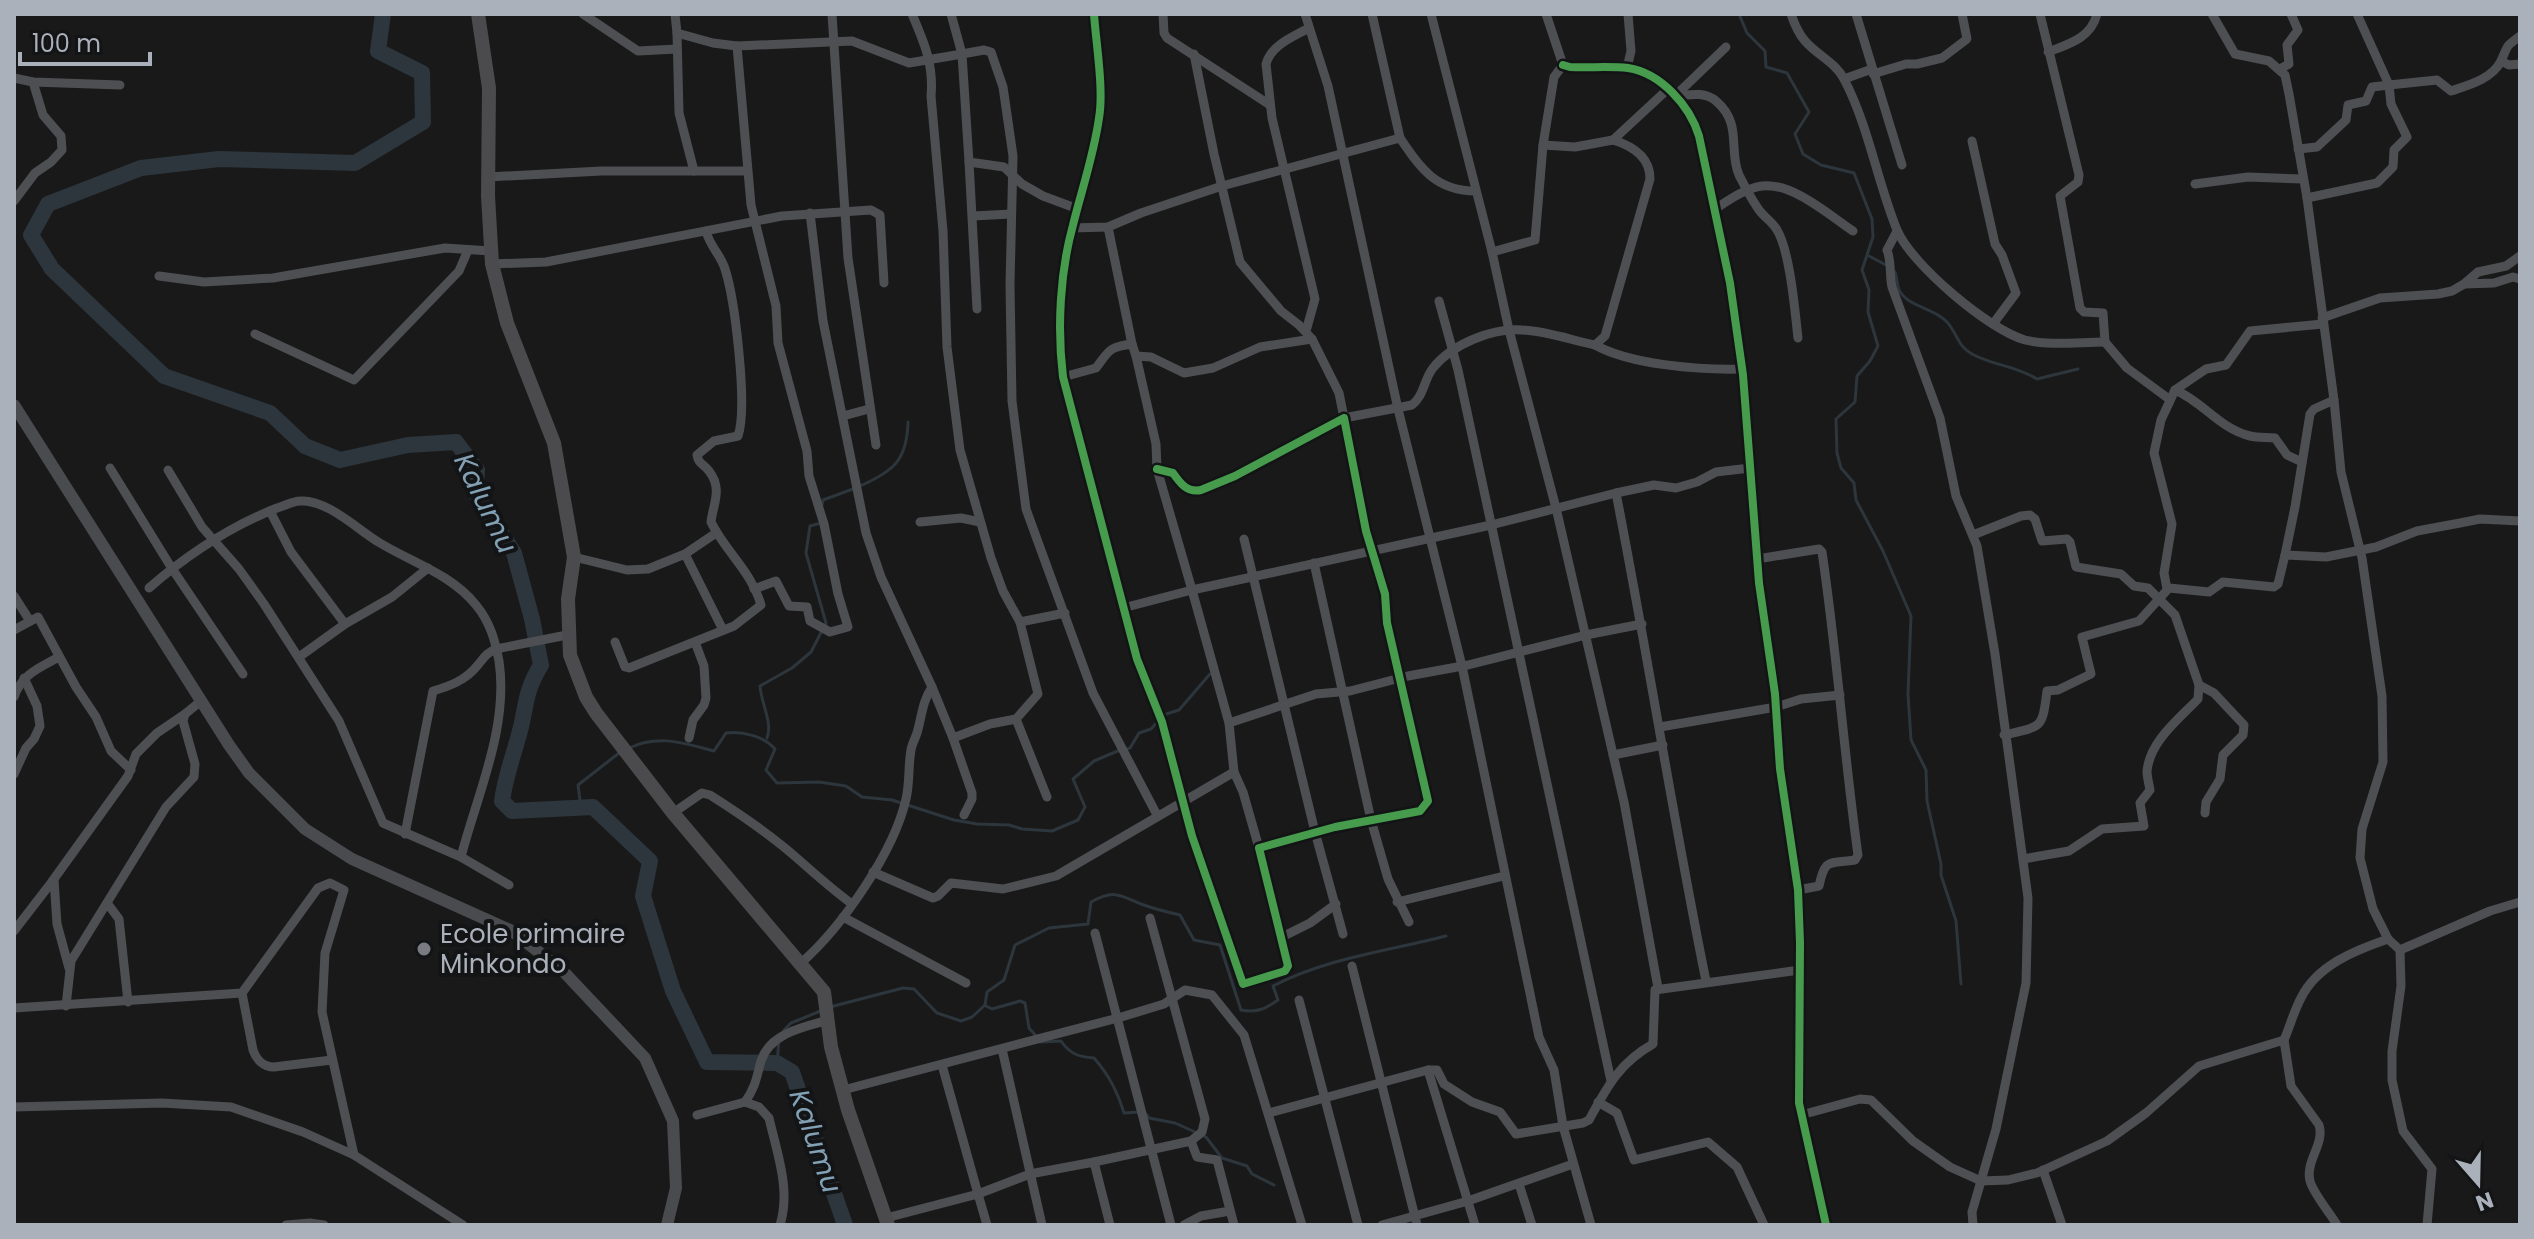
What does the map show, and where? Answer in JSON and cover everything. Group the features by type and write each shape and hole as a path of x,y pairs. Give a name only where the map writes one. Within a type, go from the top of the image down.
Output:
{"highway":[{"path":"478,14 489,88 487,177 491,258 507,323 554,443 574,557 568,599 570,655 586,697 618,742 673,813 818,983 828,1012 831,1047 843,1090 887,1222"}],"main road":[{"path":"14,405 201,701 249,773 275,801 305,829 352,859 512,931 563,971 645,1058 673,1121 676,1188 667,1225"}],"street":[{"path":"583,14 638,51 677,49"},
{"path":"675,14 679,113 694,171"},
{"path":"832,14 848,258 876,445"},
{"path":"912,14 931,61 953,407 960,450 1003,591 1020,622 1038,694 1016,719 990,724 953,738"},
{"path":"951,14 962,54 977,309"},
{"path":"1094,14 1100,111 1072,228 1064,277 1060,354 1063,377 1137,659 1162,722 1182,801 1242,984 1287,969 1282,937 1243,792 1234,772 1229,723 1157,469 1156,444 1108,227"},
{"path":"1163,14 1167,38 1270,105"},
{"path":"1305,14 1328,86 1398,409 1462,666 1539,1037 1554,1070 1563,1126 1591,1225"},
{"path":"1372,14 1400,138 1411,155 1439,184 1456,191 1476,191"},
{"path":"1431,14 1586,635 1639,875 1658,988"},
{"path":"1546,14 1563,65"},
{"path":"1627,68 1631,51 1628,14"},
{"path":"1791,14 1802,38 1844,79 1859,114 1897,231 1915,259 1993,324 2011,335 2029,341 2105,342"},
{"path":"1856,14 1902,165"},
{"path":"1844,79 1945,56 1967,39 1962,14"},
{"path":"2040,14 2079,175 2078,182 2060,196 2082,310 2100,311 2104,316 2105,342 2127,368 2169,399"},
{"path":"2048,52 2074,42 2093,26 2097,14"},
{"path":"2212,14 2235,54 2269,61 2280,69 2287,84 2307,198 2343,482 2360,551 2382,696 2383,755 2362,829 2360,858 2369,900 2388,939 2400,950 2401,986 2392,1051 2392,1080 2403,1131 2432,1169 2427,1225"},
{"path":"2280,69 2289,64 2287,45 2298,30 2291,14"},
{"path":"2307,198 2379,183 2393,167 2394,150 2407,137 2391,104 2389,85 2357,14"},
{"path":"1309,28 1284,42 1266,60 1270,105 1315,299 1309,335"},
{"path":"677,33 737,46 833,40 859,43 903,63 988,50 994,56 1003,87 1013,156 1012,401 1029,519 1093,693 1157,815"},
{"path":"2298,149 2319,145 2346,120 2348,105 2366,101 2372,87 2437,80 2451,91 2484,79 2501,61 2502,51 2520,36"},
{"path":"737,46 746,171 754,220 776,306 778,343 807,451 809,476 823,521 840,602 849,624 846,629 823,629 810,621 807,607 789,606 776,581 754,589"},
{"path":"1543,145 1570,148 1613,140 1726,47"},
{"path":"1194,54 1240,262 1281,311 1309,335 1339,393 1357,494 1385,594 1387,623 1428,801 1420,811 1315,832 1259,848"},
{"path":"2501,61 2509,65 2520,64"},
{"path":"1492,252 1535,240 1543,145 1554,77 1563,65"},
{"path":"1563,65 1627,68 1640,72 1671,93 1695,121 1715,209 1730,283 1742,369 1757,559 1776,707 1780,769 1798,890 1798,1090 1826,1225"},
{"path":"14,78 33,82 120,85"},
{"path":"14,201 35,173 62,150 61,136 43,115 33,82"},
{"path":"1671,93 1707,95 1721,106 1734,131 1740,178 1756,206 1779,233 1790,278 1798,338"},
{"path":"1072,228 1108,227 1222,186 1400,138"},
{"path":"1595,345 1608,329 1650,179 1650,167 1643,156 1613,140"},
{"path":"1972,141 1995,244 2016,293 1993,324"},
{"path":"969,162 1004,167 1022,184 1043,196 1078,209"},
{"path":"487,177 578,172 746,171"},
{"path":"2195,184 2248,177 2303,179"},
{"path":"1715,209 1749,190 1763,186 1805,198 1853,231"},
{"path":"159,276 204,282 273,278 445,248 468,250 491,258 546,262 754,220 871,210 880,215 884,283"},
{"path":"810,213 823,321 856,489 881,577 932,687 972,793 964,815"},
{"path":"973,216 1011,214"},
{"path":"615,642 625,667 629,668 723,630 761,605 735,555 716,533 711,519 717,495 709,471 699,463 697,455 714,441 738,436 742,410 726,270 709,244 706,231"},
{"path":"1897,231 1888,247 1893,290 1942,425 1956,496 1973,535 1995,654 2028,898 2026,983 1996,1129 1972,1212 1973,1225"},
{"path":"255,334 354,380 459,271 468,250"},
{"path":"2464,284 2478,272 2506,266 2520,256"},
{"path":"2004,735 2034,728 2045,716 2047,691 2058,690 2091,674 2082,637 2136,622 2160,600 2167,589 2164,573 2172,524 2154,453 2161,420 2175,390 2206,369 2226,365 2250,331 2322,321 2380,298 2438,294 2464,284 2498,282 2513,277 2520,279"},
{"path":"1439,301 1453,350 1611,1081"},
{"path":"1157,469 1173,473 1183,487 1201,490 1235,476 1344,418 1398,409 1417,402 1431,370 1453,350 1481,337 1509,330 1525,330 1595,345 1612,354 1694,370 1742,369"},
{"path":"1136,356 1151,357 1184,373 1213,368 1260,347 1309,335"},
{"path":"1063,377 1096,368 1111,349 1132,344"},
{"path":"2175,390 2195,399 2237,431 2251,437 2275,438 2287,455 2302,462"},
{"path":"2167,589 2209,592 2223,582 2274,587 2278,584 2310,414 2334,400"},
{"path":"843,416 869,409"},
{"path":"110,468 171,567 243,674"},
{"path":"1123,608 1491,525 1616,493 1654,485 1676,488 1716,472 1750,468"},
{"path":"168,470 212,540 239,569 299,657 346,734 383,823 461,857 509,885"},
{"path":"1616,493 1706,981"},
{"path":"149,588 171,567 212,540 270,511 305,501 339,513 380,543 428,568 464,592 487,619 496,649 501,696 498,720 461,857"},
{"path":"270,511 291,552 345,624"},
{"path":"1973,535 2030,515 2035,519 2042,541 2067,539 2070,542 2076,567 2121,574 2134,586 2146,587 2178,620 2199,685 2198,699 2158,741 2147,773 2150,790 2140,803 2144,826 2102,829 2069,851 2023,859"},
{"path":"920,522 961,518 980,522"},
{"path":"2285,555 2317,558 2360,551 2417,531 2480,519 2520,521"},
{"path":"574,557 633,571 655,568 685,554 716,533"},
{"path":"1244,539 1343,934"},
{"path":"1757,559 1821,550 1840,695 1858,855 1855,860 1823,866 1819,886 1798,890"},
{"path":"685,554 723,630"},
{"path":"1314,563 1371,820 1388,879 1409,922"},
{"path":"299,657 345,624 392,597 428,568"},
{"path":"14,596 30,621"},
{"path":"1020,622 1065,613"},
{"path":"14,630 38,617 92,711 111,751 131,770"},
{"path":"1229,723 1316,694 1462,666 1642,624"},
{"path":"405,834 432,693 459,681 477,666 485,654 496,649 567,635"},
{"path":"689,738 693,720 706,698 704,666 695,642"},
{"path":"14,697 24,678 59,657"},
{"path":"14,774 40,726 37,706 24,678"},
{"path":"2199,685 2214,693 2244,725 2243,735 2223,755 2220,779 2206,802 2205,813"},
{"path":"801,963 843,917 894,833 905,803 912,745 922,703 932,687"},
{"path":"1660,727 1776,707 1801,699 1840,695"},
{"path":"14,931 131,770 136,754 157,733 201,701"},
{"path":"69,968 166,807 194,777 195,764 184,727 185,714"},
{"path":"1016,719 1047,797"},
{"path":"1613,755 1663,745"},
{"path":"873,872 933,898 951,883 993,890 1017,888 1075,867 1157,815 1234,772"},
{"path":"673,813 703,793 710,795 762,830 798,858 819,880 852,904"},
{"path":"1397,902 1504,876"},
{"path":"54,880 56,913 69,968 66,1006"},
{"path":"332,1060 274,1067 264,1065 253,1050 242,993 318,888 330,883 344,890 324,961 322,1020 332,1060 354,1155"},
{"path":"2400,950 2490,911 2520,902"},
{"path":"107,903 119,919 128,1002"},
{"path":"1282,937 1310,923 1336,904"},
{"path":"843,917 966,983"},
{"path":"1150,918 1205,1119 1197,1137 1197,1157 1217,1160 1234,1225"},
{"path":"1095,933 1171,1225"},
{"path":"2337,1225 2309,1179 2311,1159 2321,1132 2291,1086 2284,1040 2300,1000 2318,975 2356,950 2388,939"},
{"path":"1352,966 1416,1220"},
{"path":"1269,1113 1381,1081 1437,1070 1444,1084 1472,1102 1500,1112 1516,1134 1587,1122 1611,1081 1631,1057 1653,1044 1654,992 1658,988 1800,970"},
{"path":"843,1090 1118,1018 1171,1000 1178,993 1190,990 1216,998 1244,1035 1302,1225"},
{"path":"14,1008 242,993"},
{"path":"1299,1000 1358,1225"},
{"path":"745,1102 759,1077 762,1059 783,1036 828,1012"},
{"path":"1801,1115 1860,1099 1871,1100 1913,1141 1950,1167 1981,1181 2015,1178 2043,1170 2107,1141 2146,1113 2199,1066 2284,1040"},
{"path":"1002,1049 1042,1225"},
{"path":"942,1065 987,1225"},
{"path":"1428,1070 1475,1225"},
{"path":"697,1115 745,1102 759,1107 769,1118 786,1202 780,1225"},
{"path":"1598,1102 1617,1113 1634,1160 1704,1140 1708,1142 1737,1167 1764,1225"},
{"path":"14,1107 162,1103 231,1107 303,1132 354,1155 463,1225"},
{"path":"887,1222 978,1194 1030,1174 1197,1137"},
{"path":"1094,1162 1110,1225"},
{"path":"1382,1225 1416,1220 1573,1164"},
{"path":"2043,1170 2062,1225"},
{"path":"1519,1184 1532,1225"},
{"path":"1184,1225 1201,1216 1230,1211"},
{"path":"286,1225 324,1225"}],"waterway":[{"name":"Kalumu","path":"383,14 378,51 422,73 423,122 355,163 219,159 141,168 48,204 31,235 52,269 164,376 270,413 305,446 340,460 408,445 456,442 477,470 476,494 514,553 541,665 528,693 502,801 512,811 593,807 650,861 643,896 673,991 707,1062 777,1063 792,1072 845,1225"},
{"path":"1739,14 1747,33 1765,51 1766,67 1787,73 1809,112 1795,134 1803,154 1821,165 1854,173 1872,219 1873,237 1862,270 1869,290 1868,312 1878,346 1857,376 1855,402 1836,419 1837,453 1841,468 1854,483 1856,500 1883,551 1911,616 1908,694 1911,740 1926,770 1927,801 1941,875 1956,921 1961,984"},
{"path":"1869,256 1886,265"},
{"path":"1895,272 1903,296 1946,321 1963,347 1972,354 2037,379 2078,369"},
{"path":"860,486 882,475 896,463 905,446 908,422"},
{"path":"822,505 823,500 853,489"},
{"path":"767,738 769,726 760,686 792,668 811,652 826,623 806,553 810,526 821,523"},
{"path":"1163,715 1179,710 1210,674"},
{"path":"1127,749 1139,733 1151,729 1158,721"},
{"path":"629,748 661,741 714,751 726,733 746,734 765,741 775,749 766,770 777,783 819,782 846,786 862,797 892,800 954,820 1052,831 1078,820 1085,807 1073,779 1094,761 1120,750"},
{"path":"581,808 578,785 619,753"},
{"path":"830,1007 903,988 914,989 937,1013 961,1021 972,1017 985,1005 987,992 1004,980 1015,945 1049,928 1088,924 1091,902 1111,895 1180,915 1194,940 1220,945 1241,1010 1247,1011 1261,1010 1278,1000 1273,986 1315,968 1446,936"},
{"path":"986,1006 992,1009 1020,1001 1025,1003 1029,1028 1036,1036"},
{"path":"784,1030 791,1023 823,1010"},
{"path":"777,1063 779,1040"},
{"path":"1040,1042 1061,1041 1075,1054 1094,1058 1112,1084 1124,1113 1140,1112"},
{"path":"1146,1114 1149,1118 1175,1123 1206,1137 1222,1158 1247,1166 1252,1174 1274,1185"}],"cycle path":[{"path":"1094,14 1100,107 1094,145 1065,262 1060,320 1063,377 1137,659 1162,722 1192,836 1243,984 1285,971 1288,966 1259,848 1335,827 1420,811 1428,801 1387,623 1385,594 1366,531 1344,418 1235,476 1201,490 1188,489 1173,473 1157,469"},
{"path":"1563,65 1628,68 1652,77 1663,84 1689,113 1699,136 1730,283 1743,375 1759,583 1775,694 1780,769 1798,890 1799,1103 1826,1225"}],"place":[{"name":"Ecole primaire Minkondo","path":"424,949"}]}
